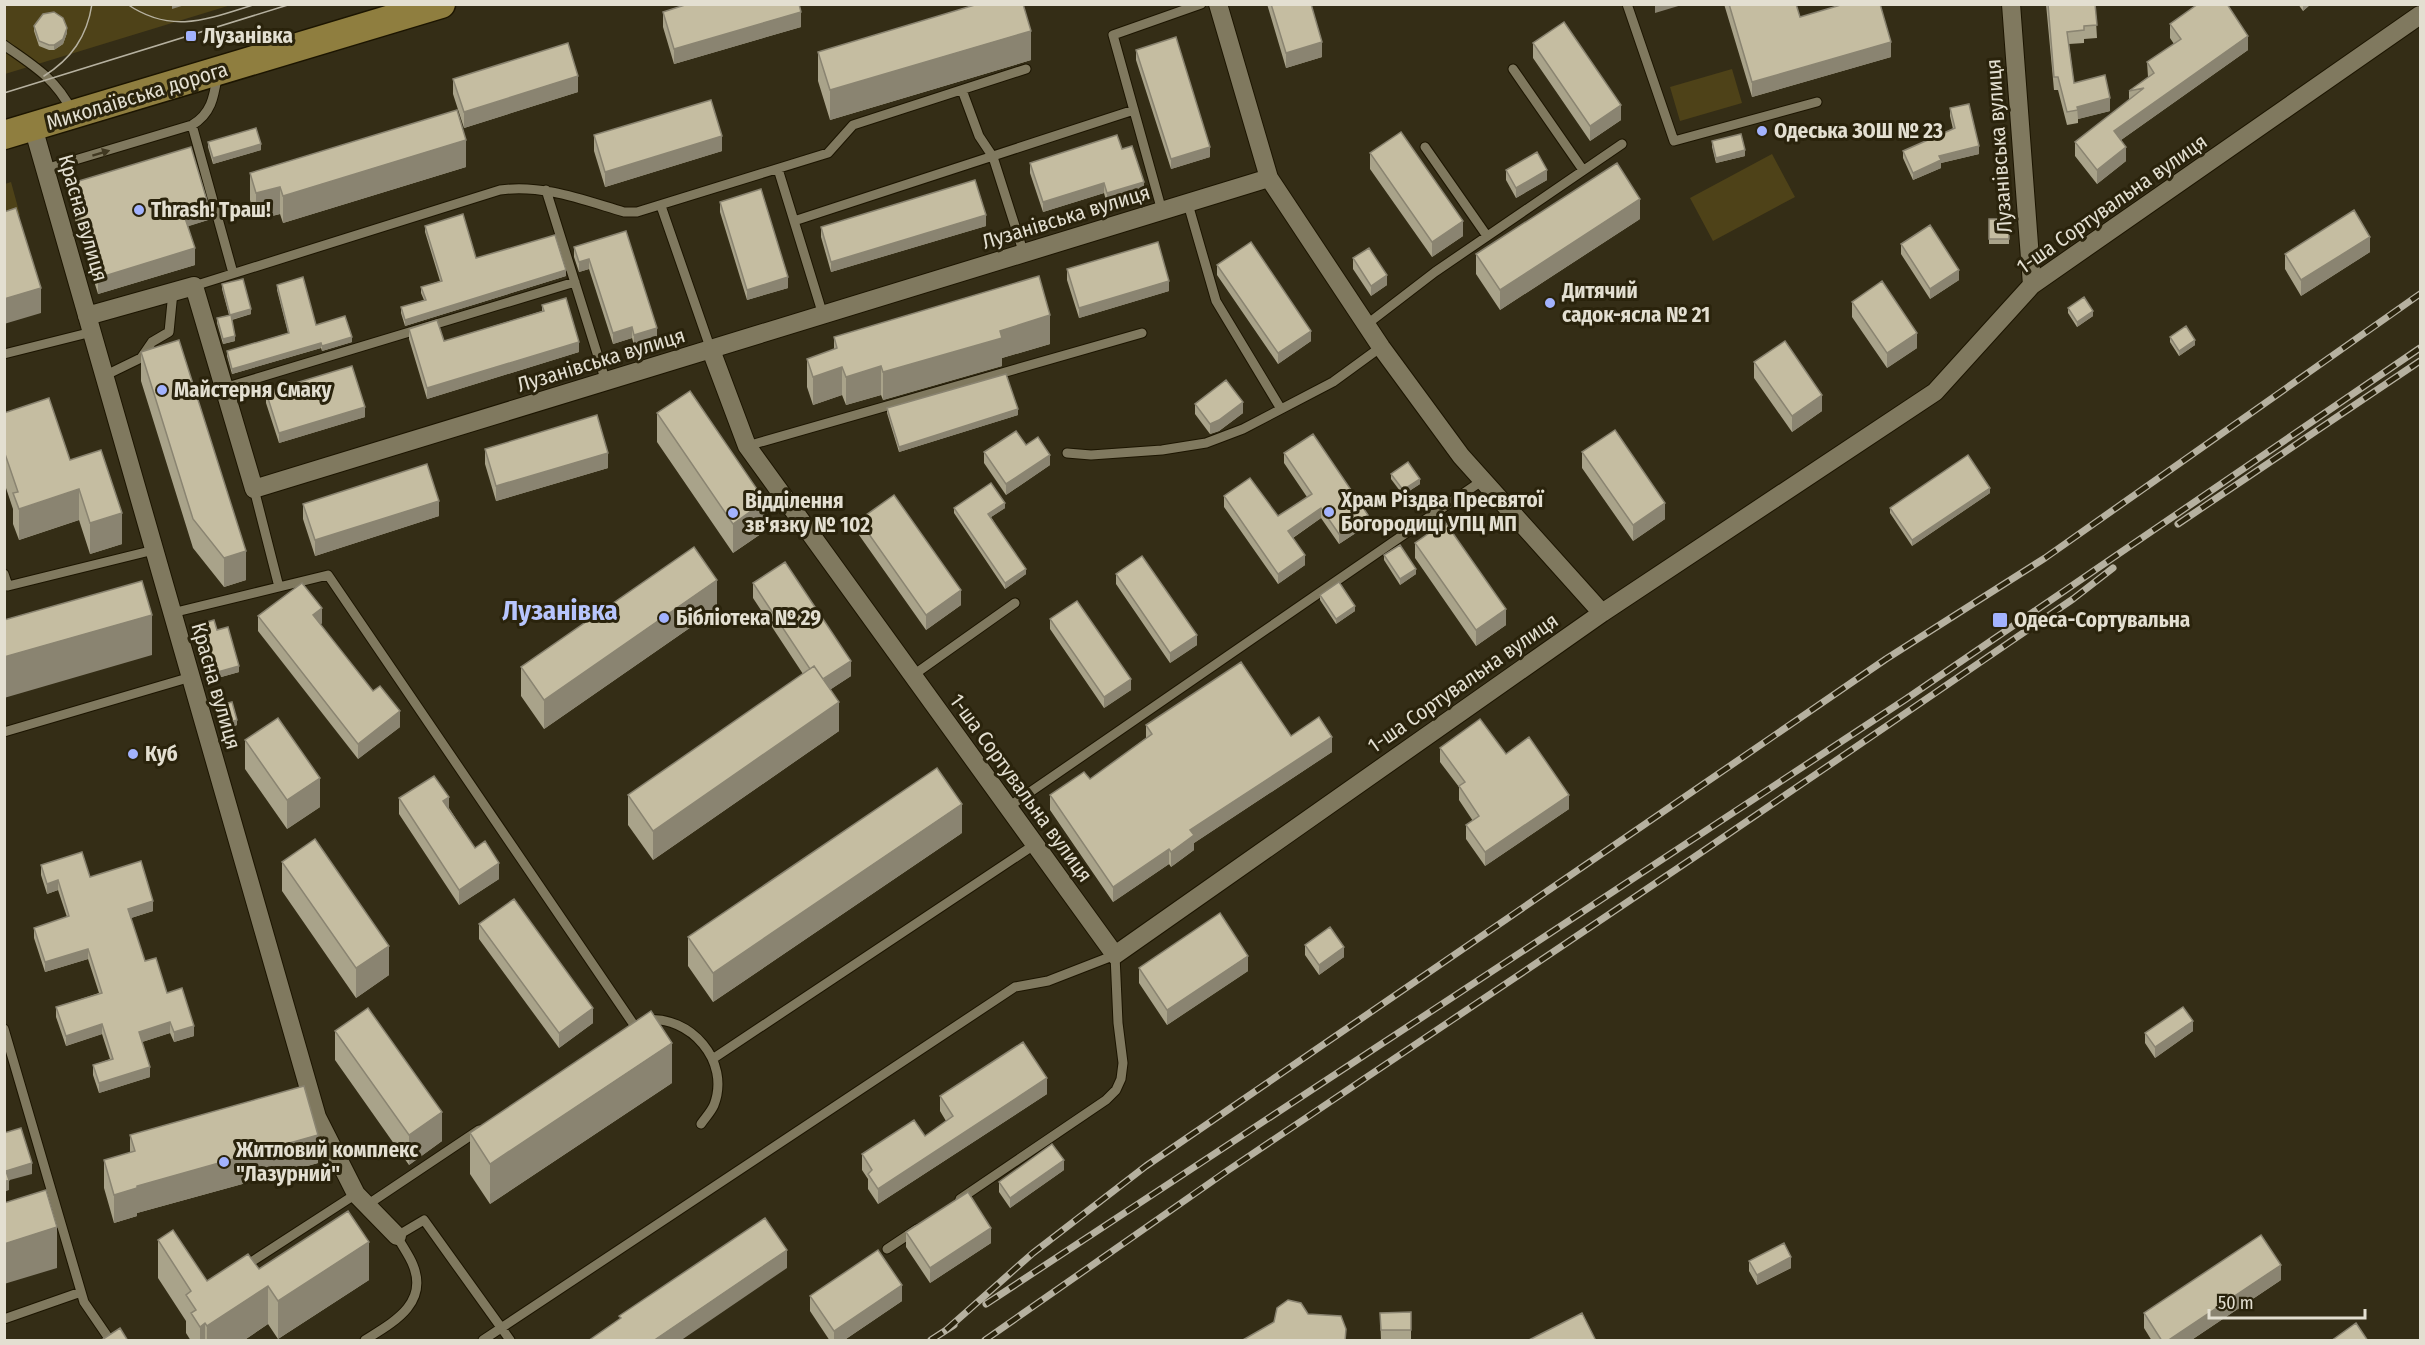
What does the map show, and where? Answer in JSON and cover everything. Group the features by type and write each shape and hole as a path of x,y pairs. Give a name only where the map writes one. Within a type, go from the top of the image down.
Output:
{"main road":[{"name":"Миколаївська дорога","path":"4,135 441,4"}],"street":[{"path":"1218,4 1269,178 1381,347 1461,456 1602,613"},
{"name":"Лузанівська вулиця","path":"2011,4 2032,285"},
{"name":"1-ша Сортувальна вулиця","path":"711,350 747,446 1115,955 1602,613 1935,392 2032,285 2421,15"},
{"name":"Красна вулиця","path":"33,127 317,1117 362,1200 397,1236"},
{"name":"Лузанівська вулиця","path":"254,489 1269,178"},
{"path":"89,324 194,286 254,489"}],"lane":[{"path":"1162,211 1113,35 1201,4"},
{"path":"1627,4 1674,141 1817,102"},
{"path":"4,45 45,75 62,91 73,114"},
{"path":"194,286 500,190 530,188 546,190 624,212 637,212 661,206 828,153 853,125 1026,69"},
{"path":"1513,69 1583,170"},
{"path":"45,170 192,125 207,114 213,99 218,72"},
{"path":"962,90 980,136 993,158 1024,254"},
{"path":"794,221 993,158 1134,110"},
{"path":"192,125 233,273"},
{"path":"1366,325 1435,272 1622,144"},
{"path":"1425,147 1487,236"},
{"path":"778,169 823,315"},
{"path":"546,190 606,382"},
{"path":"1188,204 1216,301 1281,409"},
{"path":"661,206 711,350"},
{"path":"224,388 575,282"},
{"path":"104,376 141,358 152,342 169,332 173,292"},
{"path":"4,354 89,324"},
{"path":"747,446 1142,333"},
{"path":"1067,453 1091,455 1150,451 1206,443 1243,429 1334,382 1381,347"},
{"path":"1007,808 1483,480"},
{"path":"254,489 279,587"},
{"path":"4,574 8,586 154,550"},
{"path":"172,613 328,575 634,1025"},
{"path":"912,676 1016,603"},
{"path":"4,732 190,677"},
{"path":"714,1058 1034,845"},
{"path":"483,1341 1015,987 1048,981 1115,955 1118,1023 1124,1063 1116,1090 1106,1100 954,1204"},
{"path":"624,1032 642,1020 660,1018 681,1025 695,1036 714,1058 719,1081 714,1106 700,1124"},
{"path":"4,1029 46,1191 84,1302 106,1339"},
{"path":"240,1269 362,1200 486,1125"},
{"path":"365,1341 404,1316 413,1299 417,1283 414,1267 397,1236 424,1220 510,1341"},
{"path":"887,1249 926,1223"},
{"path":"4,1319 81,1292"}],"shaded area":[{"path":"5,5 231,5 5,74"},
{"path":"1732,69 1742,103 1680,121 1670,87"},
{"path":"1772,154 1795,197 1713,241 1690,198"},
{"path":"11,182 20,215 5,219 5,184"}],"building":[{"path":"688,4 799,4 801,12 674,49 663,12"},
{"path":"978,4 1023,4 1031,31 830,90 818,52"},
{"path":"1271,4 1311,4 1322,42 1286,53"},
{"path":"1729,4 1796,4 1800,17 1844,4 1880,4 1891,42 1752,82"},
{"path":"2048,4 2095,4 2097,25 2084,26 2084,30 2067,32 2074,83 2105,75 2110,98 2067,112 2058,77 2054,77"},
{"path":"2198,4 2227,4 2248,36 2114,131 2126,147 2097,170 2075,142 2144,88 2129,91 2154,73 2147,62 2181,39 2170,24"},
{"path":"54,12 63,18 67,28 63,39 54,45 49,45 39,41 34,26 43,14"},
{"path":"1564,22 1621,105 1590,126 1533,43"},
{"path":"1176,37 1210,147 1171,159 1136,50"},
{"path":"568,43 578,76 464,112 453,79"},
{"path":"711,100 722,136 605,172 594,135"},
{"path":"1969,104 1979,146 1939,156 1941,160 1913,173 1903,151 1955,128 1950,108"},
{"path":"457,110 466,140 283,196 280,187 256,193 250,173"},
{"path":"256,128 261,144 213,158 208,142"},
{"path":"1401,132 1463,221 1432,242 1370,153"},
{"path":"1741,134 1745,150 1716,158 1712,141"},
{"path":"1117,135 1122,149 1132,146 1144,182 1107,193 1104,183 1043,202 1030,163"},
{"path":"191,147 208,204 183,212 195,248 98,278 69,184"},
{"path":"1537,152 1547,170 1516,188 1506,170"},
{"path":"1617,163 1640,199 1500,290 1476,254"},
{"path":"975,180 986,215 831,262 821,227"},
{"path":"761,189 788,277 747,290 720,202"},
{"path":"16,208 41,288 4,299 4,212"},
{"path":"2354,210 2370,237 2301,280 2285,254"},
{"path":"463,214 476,258 555,235 566,270 405,320 401,307 426,300 421,287 442,281 425,226"},
{"path":"1989,219 2009,219 2009,239 1989,239"},
{"path":"1930,225 1959,270 1930,289 1901,244"},
{"path":"626,231 657,328 634,335 632,327 613,333 589,259 579,262 574,247"},
{"path":"1158,242 1169,281 1079,308 1067,269"},
{"path":"1251,242 1311,331 1278,353 1217,265"},
{"path":"1369,248 1387,275 1371,286 1353,258"},
{"path":"1039,276 1050,315 1000,331 1002,338 883,372 881,366 846,377 842,367 813,377 807,359 837,348 834,337"},
{"path":"303,277 316,325 345,316 352,337 322,346 321,343 232,369 227,351 289,333 277,285"},
{"path":"243,279 251,309 230,315 222,284"},
{"path":"1882,281 1917,333 1887,353 1852,302"},
{"path":"2084,297 2093,311 2077,322 2068,308"},
{"path":"566,298 579,342 427,388 409,329 437,320 444,341 544,311 542,305"},
{"path":"231,315 235,336 223,339 217,318"},
{"path":"2186,326 2195,340 2179,351 2170,337"},
{"path":"179,340 246,551 224,558 193,519 141,352"},
{"path":"1785,341 1822,395 1792,416 1754,362"},
{"path":"352,366 365,407 279,433 266,392"},
{"path":"1006,374 1018,409 899,447 887,408"},
{"path":"1226,380 1243,402 1210,424 1195,404"},
{"path":"690,391 765,501 733,524 657,413"},
{"path":"49,398 70,460 101,450 122,513 90,523 79,489 19,509 13,493 18,492 4,451 4,413"},
{"path":"597,415 608,453 496,486 485,449"},
{"path":"1615,430 1665,503 1633,525 1582,452"},
{"path":"1016,431 1026,445 1038,437 1050,455 1006,484 984,452"},
{"name":"Храм Різдва Пресвятої Богородиці УПЦ МП","path":"1313,434 1368,515 1339,534 1321,508 1288,531 1305,555 1278,574 1224,496 1250,478 1278,516 1312,494 1284,453"},
{"path":"1968,455 1990,488 1912,540 1890,508"},
{"path":"1408,462 1420,479 1403,490 1391,474"},
{"path":"427,464 439,501 315,540 303,504"},
{"path":"991,483 1005,503 988,514 1026,569 1005,583 954,508"},
{"path":"894,495 961,590 926,615 859,520"},
{"path":"1445,522 1506,609 1476,630 1415,543"},
{"path":"1400,545 1416,569 1400,579 1384,555"},
{"path":"694,547 717,580 544,700 521,667"},
{"path":"1142,556 1197,635 1170,653 1116,574"},
{"path":"785,562 851,661 823,679 814,666 810,669 753,583"},
{"path":"142,581 152,615 4,657 4,620"},
{"path":"1339,582 1355,606 1336,619 1320,595"},
{"path":"302,583 322,608 313,615 373,691 380,686 400,711 358,744 258,616"},
{"path":"1077,601 1131,679 1104,697 1050,619"},
{"path":"214,620 217,630 228,627 239,666 207,675 193,626"},
{"path":"1241,662 1291,736 1319,717 1332,737 1190,830 1194,835 1171,852 1169,849 1113,887 1050,795 1084,772 1090,779 1152,734 1146,725"},
{"path":"814,666 839,702 653,831 628,795"},
{"path":"232,702 237,720 222,724 217,706"},
{"path":"278,718 320,778 287,800 245,740"},
{"path":"1480,719 1506,754 1529,737 1569,795 1485,852 1466,825 1479,816 1459,786 1465,782 1440,748"},
{"path":"937,768 962,804 713,973 688,937"},
{"path":"434,776 449,797 443,801 475,848 485,841 499,863 459,890 399,798"},
{"path":"315,839 389,946 356,968 282,862"},
{"path":"82,852 90,877 141,861 153,901 128,909 145,961 156,958 167,993 182,988 194,1026 174,1032 170,1022 139,1032 150,1067 99,1083 93,1065 113,1059 102,1024 66,1036 56,1007 102,993 88,949 45,962 34,928 69,916 58,880 47,884 41,865"},
{"path":"514,899 593,1008 559,1033 479,924"},
{"path":"1220,913 1248,956 1167,1010 1139,968"},
{"path":"1330,927 1344,947 1319,965 1305,945"},
{"path":"2183,1007 2193,1021 2155,1047 2145,1033"},
{"path":"368,1008 442,1112 409,1135 335,1031"},
{"path":"651,1011 672,1043 490,1164 470,1133"},
{"path":"1023,1042 1047,1078 878,1189 868,1174 872,1170 862,1154 914,1120 925,1136 953,1116 940,1096"},
{"path":"304,1086 318,1135 137,1186 137,1188 114,1195 104,1160 135,1151 130,1135"},
{"path":"21,1128 32,1163 6,1171 9,1180 4,1182 4,1133"},
{"path":"1052,1144 1064,1160 1010,1198 999,1182"},
{"path":"46,1190 57,1227 4,1244 4,1203"},
{"path":"968,1192 991,1228 930,1268 906,1232"},
{"path":"348,1211 369,1242 278,1301 268,1286 207,1326 205,1323 200,1327 191,1313 196,1310 186,1295 191,1291 158,1240 173,1230 207,1281 248,1254 259,1269"},
{"path":"765,1218 787,1250 653,1341 588,1341 621,1318 619,1316"},
{"path":"2261,1235 2281,1265 2167,1341 2162,1341 2144,1313"},
{"path":"1784,1243 1791,1257 1757,1275 1749,1261"},
{"path":"878,1250 902,1285 834,1331 810,1296"},
{"path":"1288,1300 1301,1303 1308,1314 1341,1316 1346,1329 1345,1341 1241,1341 1274,1322 1277,1308"},
{"path":"1411,1312 1411,1330 1381,1330 1380,1313"},
{"path":"1582,1313 1596,1341 1527,1341"},
{"path":"2356,1323 2368,1341 2331,1341"},
{"path":"120,1328 128,1341 100,1341"}],"tram line":[{"path":"44,76 62,62 76,46 86,27 92,4"},
{"path":"127,4 143,14 175,22 206,19 256,4"},
{"path":"4,93 291,4"}],"railway":[{"path":"946,1330 1033,1253 1146,1166 1886,659 2045,558 2420,294"},
{"path":"986,1304 1906,699 2420,348"},
{"path":"2178,524 2420,361"},
{"path":"985,1340 1227,1171 2073,599 2113,568"},
{"path":"931,1340 954,1325"}],"place":[{"name":"Лузанівка","path":"191,36"},
{"name":"Одеська ЗОШ № 23","path":"1762,131"},
{"name":"Thrash! Траш!","path":"139,210"},
{"name":"Дитячий садок-ясла № 21","path":"1550,303"},
{"name":"Майстерня Смаку","path":"162,390"},
{"name":"Храм Різдва Пресвятої Богородиці УПЦ МП","path":"1329,512"},
{"name":"Відділення зв'язку № 102","path":"733,513"},
{"name":"Бібліотека № 29","path":"664,618"},
{"name":"Одеса-Сортувальна","path":"2000,620"},
{"name":"Куб","path":"133,754"},
{"name":"Житловий комплекс \"Лазурний\"","path":"224,1162"}],"district":[{"name":"Лузанівка","path":"560,611"}]}
